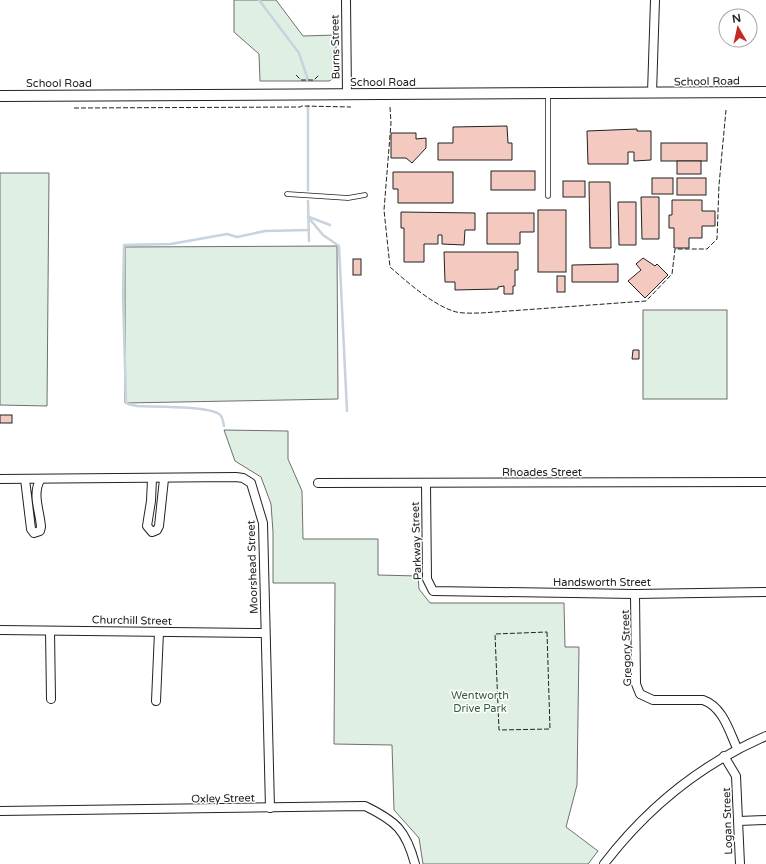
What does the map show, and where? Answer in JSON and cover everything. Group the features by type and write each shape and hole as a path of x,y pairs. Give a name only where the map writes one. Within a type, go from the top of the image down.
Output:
{"street":[{"name":"Burns Street","path":"346,0 347,94"},
{"path":"652,93 655,0"},
{"name":"School Road","path":"0,96 766,92"},
{"name":"Moorshead Street","path":"0,479 164,479 236,477 243,478 251,483 263,523 270,808"},
{"path":"25,479 31,529 34,532 40,531 42,527 36,496 36,488 40,480"},
{"path":"152,479 151,501 147,526 152,532 157,530 159,526 164,479"},
{"name":"Rhoades Street","path":"318,483 426,484 766,482"},
{"name":"Parkway Street","path":"426,484 428,579 431,588 438,592"},
{"name":"Handsworth Street","path":"438,592 635,594 766,592"},
{"name":"Gregory Street","path":"635,594 636,684 640,694 653,700 703,700 710,702 720,712 737,748"},
{"name":"Churchill Street","path":"0,630 265,632"},
{"path":"50,631 50,699"},
{"path":"156,701 158,632"},
{"path":"609,862 631,833 664,800 698,773 724,756 737,748 766,736"},
{"name":"Logan Street","path":"724,756 736,776 740,864"},
{"name":"Oxley Street","path":"0,811 365,806 386,816 405,835 416,864"},
{"path":"739,821 766,820"}],"lane":[{"path":"548,93 548,196"},
{"path":"287,194 348,198 365,194"}],"green space":[{"path":"234,0 276,0 303,36 336,35 336,77 329,81 260,81 259,54 234,32"},
{"path":"0,173 49,173 47,406 0,405"},
{"path":"337,246 338,399 125,403 125,247"},
{"path":"643,310 727,310 727,399 643,399"},
{"name":"Wentworth Drive Park","path":"224,430 288,431 288,459 302,491 303,539 378,539 378,575 418,576 419,589 430,603 564,603 565,647 579,647 577,785 566,827 598,851 588,864 423,864 419,838 394,810 392,745 334,744 335,583 273,583 273,532 271,504 261,477 235,461"}],"building":[{"path":"507,126 508,143 512,143 512,160 438,160 438,143 453,143 453,127"},
{"path":"637,129 637,131 651,131 651,160 634,161 634,152 628,152 628,164 588,164 587,131"},
{"path":"391,133 416,133 416,139 426,138 426,148 412,163 406,158 391,158"},
{"path":"661,143 707,143 707,161 661,161"},
{"path":"677,161 701,161 701,174 677,174"},
{"path":"491,171 535,171 535,190 491,190"},
{"path":"393,172 453,172 453,203 398,203 398,189 393,189"},
{"path":"652,178 673,178 673,194 652,194"},
{"path":"677,178 706,178 706,195 677,195"},
{"path":"563,181 585,181 585,197 563,197"},
{"path":"589,182 610,182 611,248 590,248"},
{"path":"641,197 659,197 659,239 642,239"},
{"path":"672,200 702,200 702,211 715,211 715,226 702,226 702,238 689,238 689,248 674,248 674,228 669,228 669,215 672,215"},
{"path":"618,202 636,202 636,245 619,245"},
{"path":"538,210 566,210 566,272 538,272"},
{"path":"401,212 475,213 475,230 465,230 464,245 442,244 442,235 438,235 438,244 424,244 424,262 404,262 404,228 401,228"},
{"path":"487,213 534,213 534,232 520,232 520,244 487,244"},
{"path":"444,252 518,252 518,270 515,270 515,286 513,286 513,294 504,294 504,286 498,287 498,289 455,290 455,282 445,282"},
{"path":"643,258 655,266 657,264 668,275 645,298 628,281 641,270 636,264"},
{"path":"353,259 361,259 361,275 353,275"},
{"path":"618,264 618,282 572,282 572,265"},
{"path":"557,276 565,276 565,292 557,292"},
{"path":"633,350 639,350 639,359 632,359"},
{"path":"0,415 12,415 12,423 0,423"}],"waterway":[{"path":"259,0 299,53 308,80"},
{"path":"308,106 308,190"},
{"path":"308,201 309,241"},
{"path":"308,217 323,235 339,246 347,411"},
{"path":"309,217 330,225"},
{"path":"224,426 221,416 213,411 192,408 137,406 126,402 123,296 124,245 171,244 227,234 237,237 265,231 309,230"}],"fence":[{"path":"296,75 301,80 314,80 319,75"},
{"path":"74,108 351,107"},
{"path":"390,107 391,123 384,210 390,267 420,292 437,303 445,308 463,313 646,301 672,274 675,249 707,249 717,239 719,185 726,110"},
{"path":"547,632 550,729 499,730 495,634 547,632"}]}
